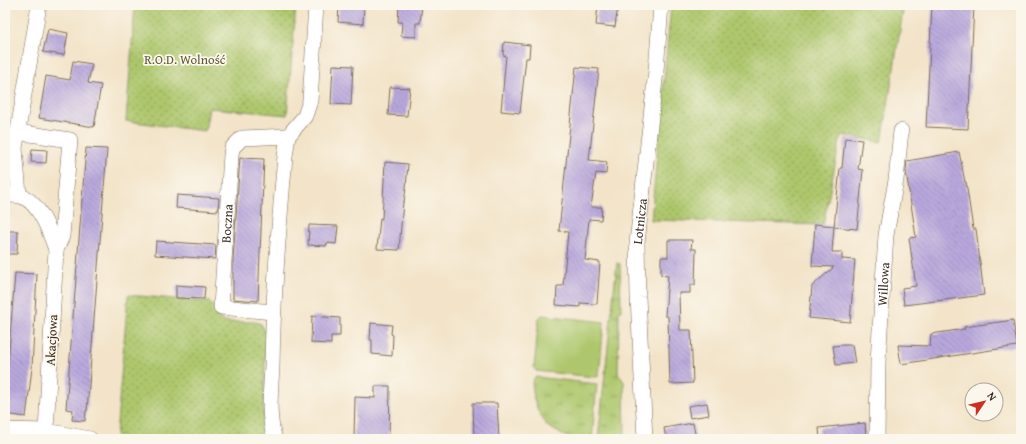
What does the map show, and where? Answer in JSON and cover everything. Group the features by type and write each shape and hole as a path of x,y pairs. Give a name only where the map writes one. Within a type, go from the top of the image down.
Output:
{"street":[{"path":"12,195 17,132 38,5"},
{"path":"275,439 271,425 273,312 284,156 288,136 305,116 310,101 316,5"},
{"name":"Lotnicza","path":"645,439 638,297 637,243 656,71 661,5"},
{"name":"Willowa","path":"878,439 878,362 886,235 896,180 900,130"},
{"name":"Akacjowa","path":"17,132 70,140 62,236 56,250 46,431"},
{"name":"Boczna","path":"273,312 221,307 231,155 232,148 242,138 288,136"},
{"name":"Akacjowa","path":"12,195 25,198 42,217 56,250"},
{"path":"5,430 46,431 90,439"}],"green space":[{"name":"R.O.D. Wolność","path":"135,5 296,5 287,115 209,108 205,131 126,121"},
{"path":"671,5 904,5 881,142 841,135 823,225 651,220"},
{"path":"617,263 620,264 621,311 619,311 618,373 624,382 625,439 598,439"},
{"path":"128,295 210,302 223,322 255,322 261,324 266,334 263,439 127,439 116,435"},
{"path":"542,315 604,322 599,376 595,377 536,371 534,367 539,318"},
{"path":"535,377 597,384 592,439 570,439 547,426 538,411 534,399 532,382"}],"building":[{"path":"339,5 364,5 363,24 338,22"},
{"path":"399,5 422,5 420,23 416,23 416,37 401,36 402,22 398,22"},
{"path":"598,5 618,5 615,27 596,25"},
{"path":"932,5 974,5 968,129 926,127"},
{"path":"48,29 68,33 64,55 43,52"},
{"path":"504,42 530,45 529,58 526,58 520,113 501,111 506,56 503,55"},
{"path":"73,61 92,64 88,83 101,85 94,127 39,118 46,76 70,80"},
{"path":"333,65 353,66 351,105 331,104"},
{"path":"576,67 599,69 589,160 607,162 606,174 596,173 591,207 602,207 601,220 589,219 585,260 600,262 597,304 580,303 580,307 556,305 557,286 563,286 568,232 559,231"},
{"path":"390,87 410,88 407,116 388,115"},
{"path":"845,138 862,140 858,169 863,170 857,229 834,227 840,168 842,168"},
{"path":"86,148 107,149 85,421 72,420 73,410 66,409"},
{"path":"32,149 47,150 46,163 31,162"},
{"path":"959,152 966,182 973,229 976,229 984,295 904,305 902,288 916,286 909,238 916,237 906,171 907,161"},
{"path":"240,158 264,159 258,301 233,299 233,260"},
{"path":"385,162 408,164 399,250 377,249 380,218 382,219"},
{"path":"177,195 219,198 218,211 176,208"},
{"path":"815,224 834,226 832,252 842,252 842,260 855,260 850,322 809,318 812,286 834,267 812,266"},
{"path":"309,225 338,226 336,244 327,243 326,246 308,245"},
{"path":"5,231 18,231 17,254 5,254"},
{"path":"668,240 692,240 691,249 696,249 695,285 690,285 690,293 679,293 680,330 691,330 693,383 670,384 668,316 665,316 668,276 661,275 661,257 668,257"},
{"path":"156,241 216,245 215,259 155,255"},
{"path":"15,273 37,274 32,368 26,417 5,414 5,390"},
{"path":"176,285 205,287 204,299 176,298"},
{"path":"312,316 340,318 340,336 331,336 331,344 311,343"},
{"path":"1013,320 1017,346 901,364 898,345 930,346 931,334 965,329 964,327"},
{"path":"371,323 392,325 392,356 372,354 372,340 370,340"},
{"path":"852,345 855,363 836,365 833,346"},
{"path":"375,386 390,386 389,439 354,439 355,397 375,398"},
{"path":"473,403 497,403 499,439 474,439"},
{"path":"707,403 709,415 690,418 688,406"},
{"path":"693,423 696,439 666,439 664,428"},
{"path":"865,423 866,439 820,439 819,428"}]}
